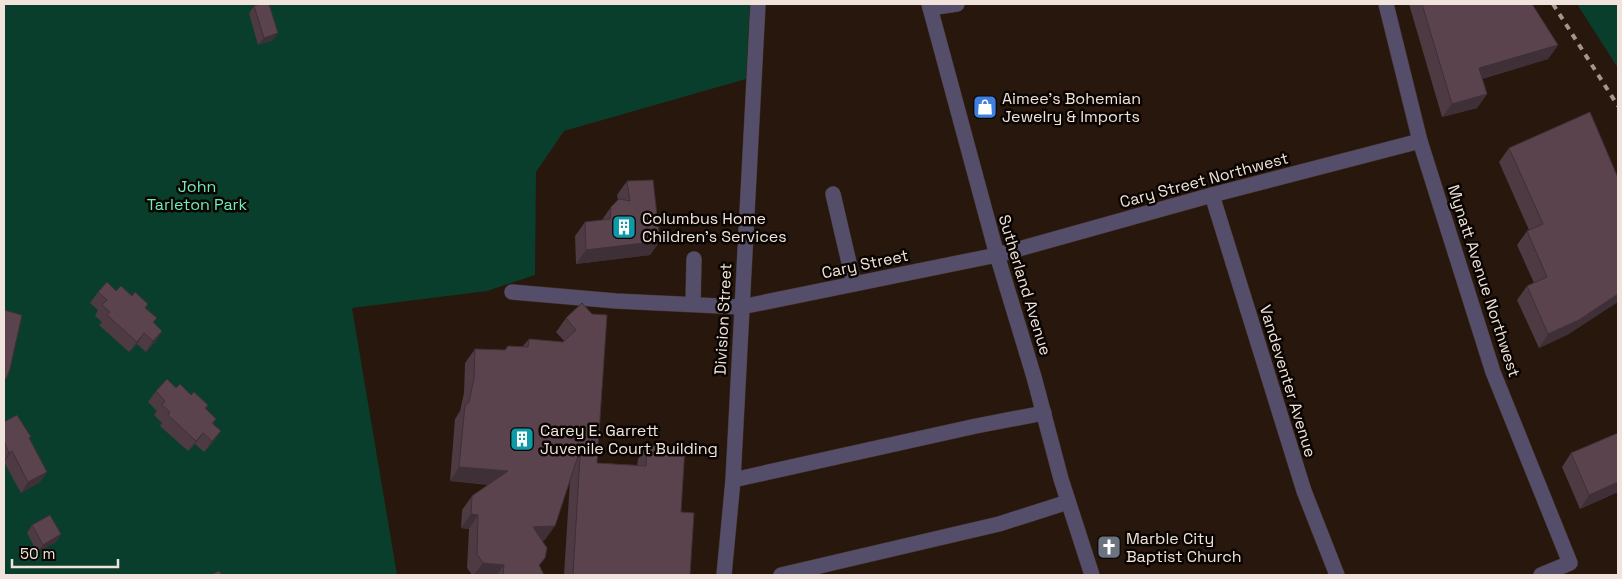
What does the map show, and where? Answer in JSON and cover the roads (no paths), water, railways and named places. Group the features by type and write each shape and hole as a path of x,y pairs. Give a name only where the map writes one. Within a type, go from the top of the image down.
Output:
{"street":[{"name":"Division Street","path":"724,575 733,480 758,4"},
{"path":"930,6 957,4"},
{"name":"Mynatt Avenue Northwest","path":"1386,4 1420,141 1493,372 1570,563 1541,575"},
{"name":"Sutherland Avenue","path":"930,6 997,255 1044,413 1068,502 1092,575"},
{"name":"Cary Street Northwest","path":"997,255 1212,195 1420,141"},
{"path":"833,194 854,284"},
{"name":"Vandeventer Avenue","path":"1212,195 1304,491 1337,575"},
{"name":"Cary Street","path":"512,292 616,301 741,307 997,255"},
{"path":"693,304 694,259"},
{"path":"733,480 976,426 1044,413"},
{"path":"781,575 999,524 1068,502"}],"railway":[{"path":"1553,4 1618,106"}],"place":[{"name":"Aimee’s Bohemian Jewelry & Imports","path":"985,107"},
{"name":"Columbus Home Children's Services","path":"624,227"},
{"name":"Carey E. Garrett Juvenile Court Building","path":"522,439"},
{"name":"Marble City Baptist Church","path":"1109,547"}],"park label":[{"name":"John Tarleton Park","path":"197,195"}]}
